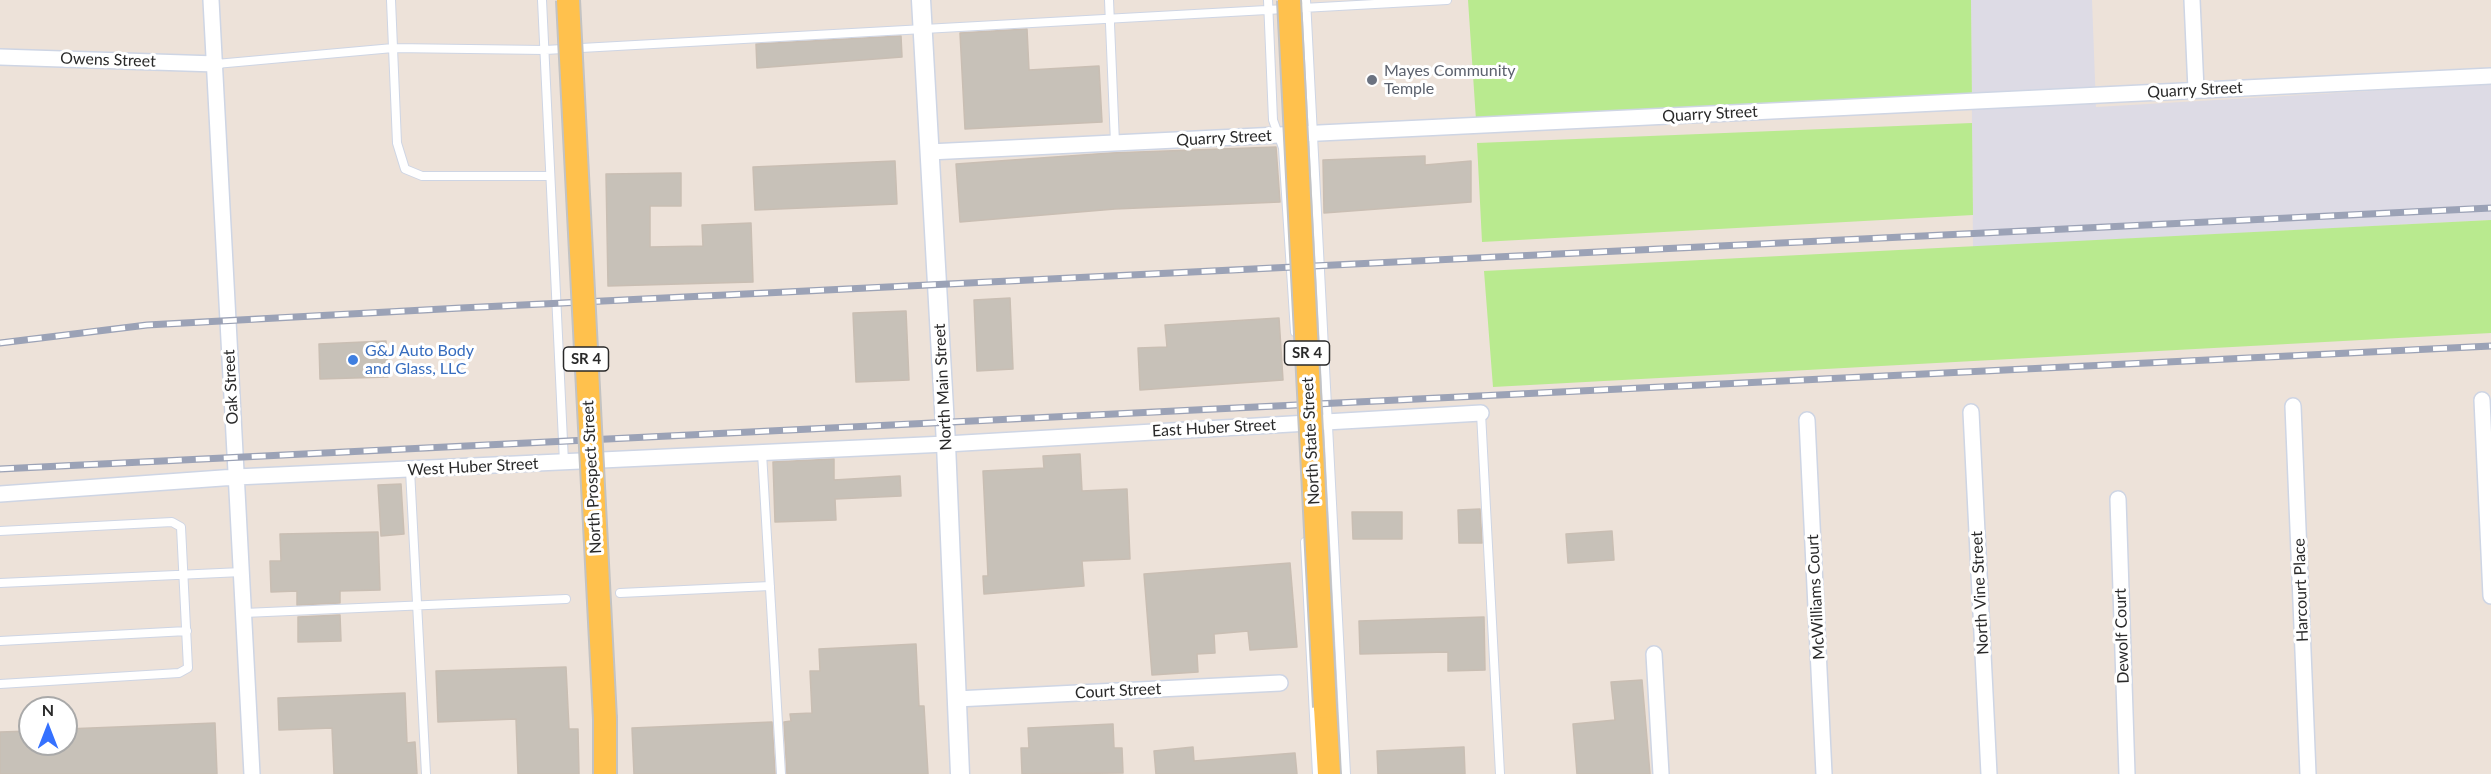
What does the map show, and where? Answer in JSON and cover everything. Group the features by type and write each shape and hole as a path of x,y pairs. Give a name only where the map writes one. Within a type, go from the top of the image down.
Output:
{"main road":[{"name":"North Prospect Street","path":"568,0 605,774"},
{"name":"North State Street","path":"1293,5 1329,774"}],"street":[{"name":"Oak Street","path":"211,0 252,774"},
{"name":"North Main Street","path":"921,0 946,444 960,774"},
{"path":"2192,0 2196,90"},
{"name":"Owens Street","path":"0,57 216,64"},
{"name":"Quarry Street","path":"929,152 2491,76"},
{"path":"2482,400 2491,596"},
{"name":"Harcourt Place","path":"2294,406 2308,774"},
{"name":"North Vine Street","path":"1971,412 1989,774"},
{"name":"East Huber Street","path":"946,444 1481,413"},
{"name":"McWilliams Court","path":"1807,420 1824,774"},
{"name":"West Huber Street","path":"0,494 236,477 946,444"},
{"name":"Dewolf Court","path":"2118,499 2127,774"},
{"path":"1654,654 1661,774"},
{"name":"Court Street","path":"956,699 1280,683"}],"lane":[{"path":"391,0 397,143 405,169 422,176 550,176"},
{"path":"542,0 564,462"},
{"path":"1109,0 1115,143"},
{"path":"1268,0 1293,5"},
{"path":"216,64 393,48 545,50 1110,19 1293,5 1447,0"},
{"path":"1293,5 1314,133 1346,774"},
{"path":"1293,5 1273,120 1283,148 1295,337"},
{"path":"1481,413 1500,774"},
{"path":"762,453 781,774"},
{"path":"410,470 426,774"},
{"path":"0,531 172,522 181,527 188,668 179,673 0,684"},
{"path":"1305,531 1317,774"},
{"path":"0,583 242,572"},
{"path":"620,593 770,586"},
{"path":"244,613 566,599"},
{"path":"0,641 187,631"}],"shaded area":[{"path":"1971,0 2092,0 2096,107 2491,84 2491,220 1973,247"}],"green space":[{"path":"1468,0 1971,0 1972,103 1476,120"},
{"path":"1972,123 1973,215 1482,242 1477,143"},
{"path":"2491,220 2491,333 1493,387 1484,271"}],"building":[{"path":"1027,29 1029,70 1099,66 1102,122 965,129 960,33"},
{"path":"901,36 902,57 757,68 756,44"},
{"path":"1276,147 1280,202 1115,209 960,222 956,164 1111,153"},
{"path":"1425,156 1425,165 1471,161 1471,202 1324,213 1323,160"},
{"path":"895,161 897,204 755,210 753,167"},
{"path":"681,173 681,206 650,206 650,247 703,246 702,225 751,223 753,282 608,286 606,174"},
{"path":"1010,298 1013,369 977,371 974,300"},
{"path":"906,311 909,380 856,382 853,313"},
{"path":"1279,318 1283,380 1140,390 1138,348 1167,347 1165,325"},
{"name":"G&J Auto Body and Glass, LLC","path":"386,341 388,377 320,379 319,344"},
{"path":"1080,454 1082,491 1127,489 1130,559 1082,561 1084,586 984,594 983,576 988,576 983,471 1044,468 1043,456"},
{"path":"834,459 834,480 900,476 901,496 835,499 836,520 775,522 773,462"},
{"path":"401,484 404,534 381,536 378,485"},
{"path":"1480,509 1482,543 1459,543 1458,510"},
{"path":"1352,512 1402,512 1402,539 1353,539"},
{"path":"1612,531 1614,560 1568,563 1566,534"},
{"path":"378,532 380,590 340,591 340,603 297,605 297,591 271,592 270,561 281,561 280,534"},
{"path":"1290,563 1297,647 1250,650 1248,631 1214,634 1215,653 1197,654 1198,672 1152,675 1144,574"},
{"path":"340,615 341,641 298,642 298,617"},
{"path":"1484,617 1485,670 1448,671 1448,652 1360,654 1359,621"},
{"path":"916,644 919,706 924,706 928,774 787,774 784,722 791,721 790,714 812,713 810,671 820,671 819,649"},
{"path":"566,667 569,729 578,729 579,774 518,774 516,719 438,722 436,671"},
{"path":"1642,680 1650,774 1577,774 1573,724 1615,720 1611,682"},
{"path":"405,693 407,743 415,742 417,774 334,774 332,728 279,730 278,698"},
{"path":"772,722 775,774 634,774 632,728"},
{"path":"215,723 217,774 0,774 0,732 18,731 18,756 78,756 78,729"},
{"path":"1113,724 1114,748 1122,748 1123,773 1022,774 1021,748 1029,748 1028,728"},
{"path":"1193,747 1194,761 1295,753 1297,774 1156,774 1154,751"},
{"path":"1464,747 1465,774 1378,774 1377,751"}],"railway":[{"path":"0,343 147,325 2491,208"},
{"path":"0,469 2491,346"}],"place":[{"name":"Mayes Community Temple","path":"1372,80"},
{"name":"G&J Auto Body and Glass, LLC","path":"353,360"}]}
